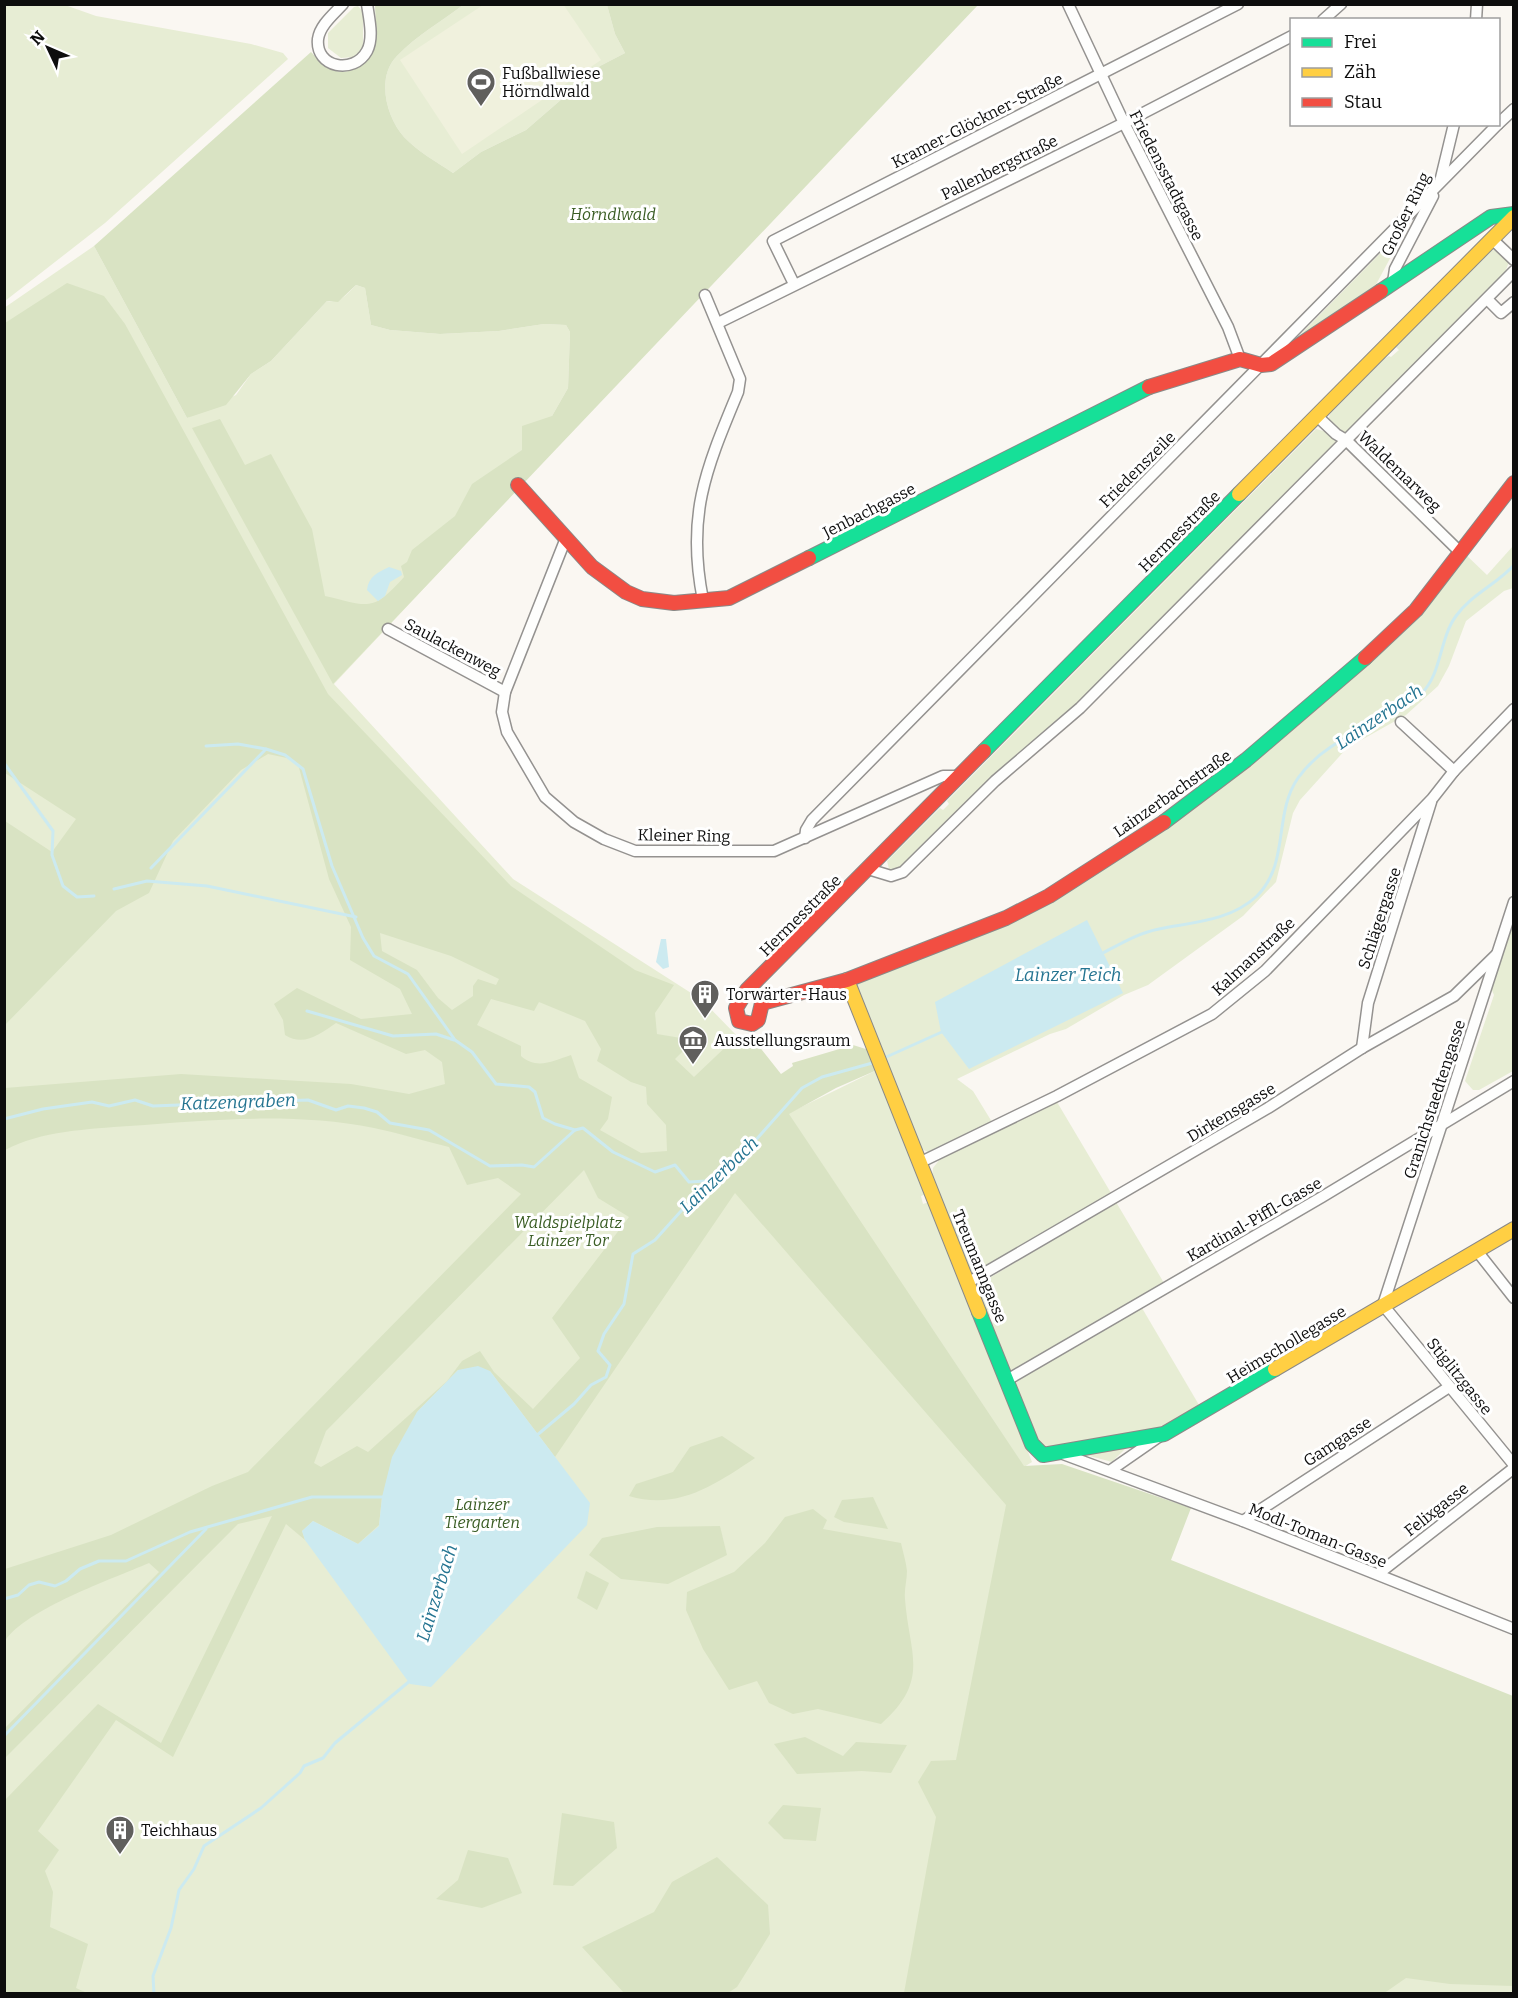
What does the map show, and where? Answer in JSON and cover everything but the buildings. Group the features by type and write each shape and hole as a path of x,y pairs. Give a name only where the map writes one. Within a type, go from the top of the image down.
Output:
{"street":[{"path":"343,4 325,23 318,40 321,52 328,62 337,66 347,66 360,61 368,50 371,34 367,4"},
{"name":"Friedensstadtgasse","path":"1068,4 1124,123 1228,327 1240,359"},
{"name":"Kramer-Glöckner-Straße","path":"794,284 772,241 1238,4"},
{"path":"1325,18 1341,4"},
{"name":"Pallenbergstraße","path":"718,323 1124,123 1290,37"},
{"name":"Friedenszeile","path":"1500,122 1514,109"},
{"name":"Großer Ring","path":"1393,282 1395,269 1439,184 1454,126"},
{"name":"Friedenszeile","path":"805,838 806,830 812,820 1496,126"},
{"path":"1240,359 1262,365 1271,364 1491,217 1514,216"},
{"name":"Hermesstraße","path":"762,1003 758,1020 752,1024 739,1021 735,1010 739,999 1514,216"},
{"path":"1492,239 1514,260"},
{"path":"868,869 891,876 903,872 995,780 1080,708 1514,271"},
{"path":"703,600 695,563 696,519 705,480 738,392 740,379 705,295"},
{"path":"1487,299 1502,313 1514,302"},
{"name":"Jenbachgasse","path":"518,485 608,582 641,599 664,603 729,598 1160,382 1240,359"},
{"name":"Waldemarweg","path":"1317,417 1346,440 1459,550"},
{"name":"Lainzerbachstraße","path":"762,1003 852,978 1006,918 1049,896 1165,821 1246,760 1375,650 1416,610 1459,550 1514,483"},
{"name":"Kleiner Ring","path":"566,538 505,692 502,712 507,732 533,780 545,797 574,822 604,839 636,851 774,851 943,776 961,776"},
{"name":"Saulackenweg","path":"388,629 505,692"},
{"name":"Kalmanstraße","path":"921,1161 1057,1096 1212,1014 1265,970 1432,799 1454,771 1514,709"},
{"path":"1401,722 1454,771"},
{"name":"Schlägergasse","path":"1362,1048 1368,1003 1432,799"},
{"name":"Granichstaedtengasse","path":"1383,1305 1514,902"},
{"name":"Dirkensgasse","path":"969,1282 1268,1108 1362,1048 1454,996 1498,953"},
{"name":"Treumanngasse","path":"852,978 882,1067 1036,1451 1043,1455 1063,1454"},
{"path":"756,983 754,994 762,1003"},
{"name":"Kardinal-Piffl-Gasse","path":"1007,1380 1514,1081"},
{"name":"Heimschollegasse","path":"1063,1454 1164,1434 1514,1229"},
{"path":"1477,1251 1514,1298"},
{"name":"Stiglitzgasse","path":"1383,1305 1514,1467"},
{"name":"Gamgasse","path":"1243,1521 1449,1387"},
{"path":"1111,1470 1164,1434"},
{"name":"Modl-Toman-Gasse","path":"1063,1454 1243,1521 1514,1629"},
{"name":"Felixgasse","path":"1377,1574 1514,1467"}],"green space":[{"path":"5,4 65,5 96,16 251,44 283,53 288,59 105,223 5,301"},
{"name":"Fußballwiese Hörndlwald","path":"563,4 601,60 462,154 400,60 483,5"},
{"name":"Hörndlwald","path":"375,5 463,5 421,35 397,56 387,75 385,86 392,119 404,137 421,152 453,173 481,152 526,130 600,66 625,53 615,34 607,5 978,5 333,684 192,428 220,419 245,465 271,454 312,529 325,596 369,604 384,597 404,577 401,566 407,562 412,550 455,516 472,484 522,450 522,426 552,416 568,388 570,332 566,325 544,324 499,331 440,334 390,330 371,325 365,288 356,285 338,302 327,301 271,361 251,374 226,405 187,418 94,246 311,52 324,65 335,71 349,71 362,65 371,54 375,43 377,32"},
{"name":"Fußballwiese Hörndlwald","path":"463,5 607,5 615,34 625,53 600,66 526,130 481,152 453,173 421,152 404,137 392,119 385,86 391,65 397,56 421,35"},
{"path":"358,6 363,12 363,49 353,57 341,58 328,48 328,33 354,7"},
{"path":"1408,225 1372,292 1301,339 1299,336"},
{"name":"Lainzer Tiergarten","path":"94,246 187,418 236,395 251,374 271,361 327,301 340,299 356,285 365,288 371,325 390,330 440,334 499,331 544,324 566,325 570,332 568,388 552,416 568,435 334,684 513,879 702,1000 739,1038 789,1113 877,1070 926,1194 921,1196 923,1204 929,1202 1032,1462 1024,1467 1076,1524 1513,1697 1513,1993 5,1993 4,308"},
{"path":"1492,250 1498,251 1509,262 1504,275 1345,435 1339,434 1328,420 1330,414 1384,359 1391,357 1399,350 1396,347"},
{"path":"67,283 104,296 125,324 328,694 511,886 635,970 674,985 655,1013 657,1034 681,1038 684,1050 675,1059 694,1077 734,1039 750,1035 781,1074 793,1066 792,1063 853,1045 869,1050 877,1070 836,1088 789,1114 1024,1466 1062,1464 1191,1508 1171,1560 1513,1696 1513,1986 1450,1984 1406,1978 1383,1994 904,1993 936,1817 918,1782 931,1761 956,1760 1006,1505 735,1193 555,1457 490,1371 458,1370 417,1412 382,1497 379,1525 358,1544 313,1521 302,1531 305,1540 286,1524 173,1757 116,1720 38,1831 59,1850 45,1871 53,1892 50,1927 88,1944 76,1988 87,1993 5,1993 5,1800 98,1704 161,1743 272,1516 238,1524 5,1758 5,1728 159,1572 149,1563 93,1586 50,1606 16,1629 5,1641 5,1569 111,1535 212,1486 248,1472 521,1194 498,1178 467,1185 449,1147 374,1128 313,1120 220,1120 81,1130 49,1135 5,1150 5,1088 181,1074 351,1084 409,1094 445,1084 442,1062 425,1050 406,1054 336,1023 312,1038 299,1040 285,1035 283,1020 274,1004 297,988 361,1019 412,1014 400,989 350,960 351,927 329,879 298,764 287,758 268,754 241,770 173,841 149,893 116,911 5,1025 5,821 52,852 76,819 5,773 5,323","holes":["380,933 451,956 499,979 496,985 478,979 473,986 473,996 452,1010 438,998 417,970 382,951","491,999 534,1011 539,1002 585,1021 601,1049 597,1061 631,1082 646,1087 647,1104 666,1125 667,1151 641,1153 600,1130 608,1119 612,1097 579,1078 571,1055 551,1062 533,1063 521,1056 521,1046 477,1025","584,1170 598,1198 629,1217 552,1318 580,1358 533,1409 494,1372 480,1351 462,1361 447,1381 368,1452 357,1446 321,1467 314,1463 326,1431"]},
{"path":"1316,429 1327,432 1335,438 1336,444 1074,709 900,869 889,869 887,861 940,808 943,810 949,804 947,801"},
{"path":"1513,546 1513,588 1504,591 1466,621 1449,666 1438,686 1406,715 1347,748 1300,800 1293,813 1276,882 1243,916 1148,985 1124,995 1066,1029 1050,1034 957,1079 973,1091 992,1122 930,1153 920,1148 881,1045 855,986 858,982 922,956 1142,840 1380,650 1463,552 1487,575"},
{"path":"1510,926 1514,929 1513,1071 1479,1090 1473,1090 1465,1081 1494,995 1491,988"},
{"path":"1057,1102 1111,1193 975,1273 969,1271 932,1176 933,1168 940,1159"},
{"path":"1116,1202 1164,1283 1011,1372 990,1324 996,1320 993,1314 987,1317 976,1286"},
{"path":"1142,1308 1199,1405 1164,1426 1053,1449 1038,1443 1015,1388 1017,1381"},
{"path":"722,1436 755,1458 711,1485 680,1497 647,1500 629,1496 636,1484 673,1472 690,1447"},
{"path":"1128,1446 1112,1462 1086,1455 1086,1454"},
{"path":"873,1497 888,1529 844,1522 834,1517 842,1500"},
{"path":"813,1509 827,1520 823,1529 901,1543 907,1571 905,1599 912,1651 912,1680 897,1708 881,1724 818,1709 793,1714 769,1703 757,1681 729,1690 703,1649 686,1610 687,1592 734,1572 765,1543 785,1517"},
{"path":"720,1526 727,1555 668,1584 621,1579 589,1555 602,1538 657,1527"},
{"path":"586,1571 609,1583 597,1610 577,1598"},
{"path":"805,1737 843,1756 856,1742 907,1745 891,1773 862,1771 797,1774 774,1744"},
{"path":"783,1805 821,1808 816,1841 784,1839 768,1823"},
{"path":"562,1813 614,1822 617,1848 573,1886 553,1885"},
{"path":"468,1850 508,1858 522,1893 482,1908 436,1899 458,1880"},
{"path":"717,1857 768,1905 770,1934 737,1987 728,1993 624,1993 582,1947 654,1912 672,1882"}],"water":[{"path":"389,567 401,571 402,575 390,582 385,596 378,601 367,590 368,585 374,576"},
{"name":"Lainzer Teich","path":"1087,920 1123,993 969,1069 941,1032 935,1002"},
{"path":"661,939 666,939 669,967 663,969 656,962"},
{"path":"478,1366 490,1371 590,1503 587,1525 431,1687 410,1684 305,1540 302,1531 313,1521 358,1544 379,1526 382,1497 392,1457 417,1412 458,1370"}],"waterway":[{"name":"Lainzerbach","path":"1101,954 1144,933 1223,916 1257,896 1274,869 1286,807 1290,792 1298,778 1326,750 1391,715 1421,694 1433,677 1446,635 1456,616 1469,601 1514,565"},
{"path":"206,746 238,744 266,749 285,755 303,769 332,866 363,938 374,956 408,974 455,1040 472,1052 496,1084 529,1087 535,1092 543,1118 575,1130"},
{"path":"151,868 266,749"},
{"path":"4,763 53,831 52,855 63,886 77,897 94,896"},
{"path":"114,889 147,881 207,886 356,917"},
{"path":"307,1011 393,1036 436,1034 454,1040"},
{"name":"Lainzerbach","path":"884,1058 944,1031"},
{"name":"Lainzerbach","path":"536,1436 574,1404 591,1385 606,1377 610,1365 598,1351 604,1334 624,1304 633,1254 655,1240 708,1181 746,1151 802,1088 822,1077 876,1062"},
{"name":"Katzengraben","path":"4,1119 43,1109 92,1102 109,1106 135,1100 153,1106 308,1100 336,1110 348,1106 364,1108 377,1112 390,1123 429,1130 490,1166 534,1167 575,1130 583,1128 613,1152 655,1172 675,1165 689,1182 706,1181"},
{"path":"4,1599 18,1595 29,1585 39,1582 55,1586 66,1581 80,1569 99,1561 126,1561 190,1532 312,1497 384,1497"},
{"path":"4,1736 206,1529"},
{"name":"Lainzerbach","path":"154,1994 153,1976 171,1928 179,1890 194,1869 204,1846 261,1808 300,1773 304,1766 323,1758 335,1743 411,1680"}],"traffic: fast":[{"path":"1381,291 1491,217 1514,214"},
{"path":"809,558 1149,387"},
{"path":"984,751 1239,494"},
{"path":"1164,822 1246,760 1365,658"},
{"path":"979,1312 1032,1444 1043,1455 1164,1434 1275,1369"}],"traffic: slow":[{"path":"1239,494 1514,217"},
{"path":"847,980 979,1312"},
{"path":"1275,1369 1514,1229"}],"traffic: jam":[{"path":"1149,387 1240,359 1261,365 1271,364 1381,291"},
{"path":"1365,658 1416,610 1514,483"},
{"path":"518,485 592,567 626,592 642,599 674,603 729,598 809,558"},
{"path":"762,1003 758,1020 752,1024 739,1021 736,1008 747,990 984,751"},
{"path":"762,1003 847,980 1006,918 1049,896 1164,822"}],"place":[{"name":"Fußballwiese Hörndlwald","path":"481,108"},
{"name":"Torwärter-Haus","path":"705,1020"},
{"name":"Ausstellungsraum","path":"693,1066"},
{"name":"Teichhaus","path":"120,1856"}],"park label":[{"name":"Waldspielplatz Lainzer Tor","path":"568,1231"}]}
